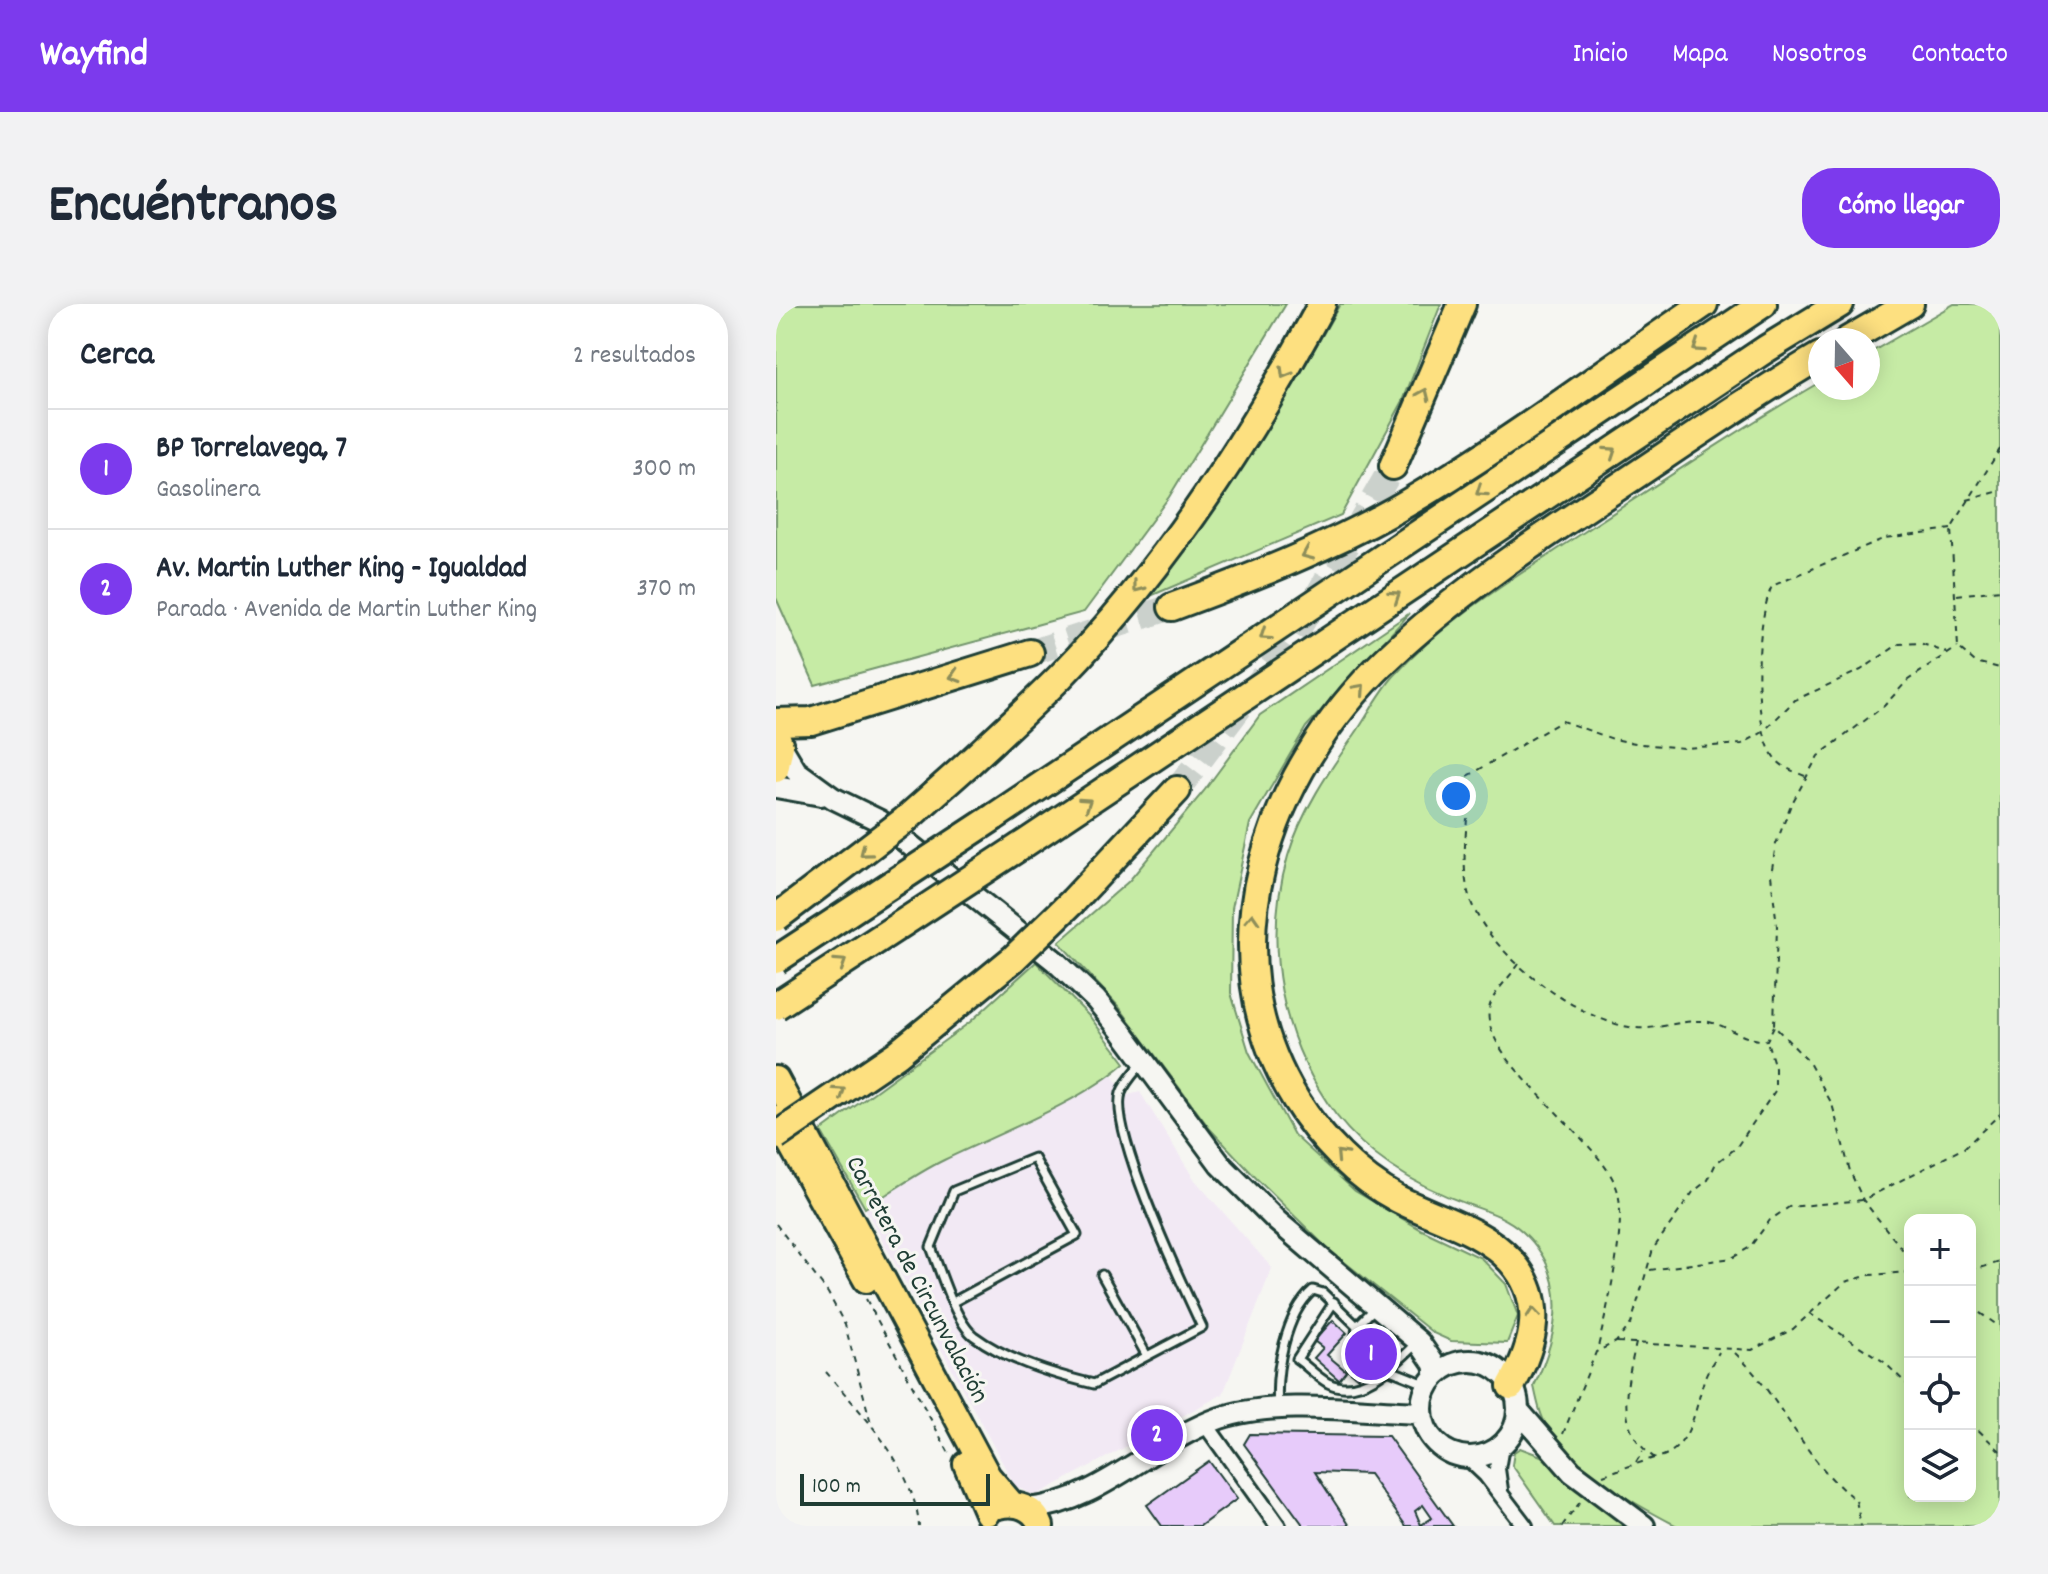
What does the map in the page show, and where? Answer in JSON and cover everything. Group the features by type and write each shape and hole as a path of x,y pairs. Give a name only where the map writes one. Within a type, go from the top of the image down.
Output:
{"highway":[{"path":"776,918 893,830 1061,676 1172,543 1284,376 1322,304"},
{"path":"1393,466 1462,304"},
{"path":"1172,607 1331,543 1395,510 1462,469 1704,304"},
{"path":"776,960 1763,304"},
{"path":"776,1006 1753,357 1840,304"},
{"path":"1869,328 1910,304"},
{"path":"1514,1398 1534,1334 1534,1307 1526,1284 1512,1262 1495,1246 1395,1197 1347,1162 1297,1101 1276,1062 1261,1020 1251,957 1251,917 1256,881 1270,830 1296,774 1340,711 1384,662 1434,618 1551,532 1808,364"},
{"path":"777,742 811,721 1030,653"},
{"path":"776,1136 897,1054 1013,959 1073,901 1177,790"}],"main road":[{"name":"Carretera de Circunvalación","path":"776,1079 988,1476 1027,1513"},
{"name":"Carretera de Circunvalación","path":"776,1118 967,1466 983,1520"},
{"path":"983,1520 998,1506 1027,1513"}],"street":[{"path":"777,742 796,771 833,798 880,821 1055,961 1096,1000 1220,1164 1277,1221 1419,1342 1459,1363 1490,1366 1543,1442 1572,1472"},
{"path":"776,787 833,798"},
{"path":"1419,1342 1434,1364 1421,1413 1426,1430 1436,1444 1450,1453 1467,1457 1486,1454 1504,1443 1530,1441 1644,1526"},
{"path":"1432,1380 1459,1363"},
{"path":"1501,1494 1497,1469 1514,1398"},
{"path":"1027,1513 1077,1496 1206,1425 1248,1410 1421,1413"},
{"path":"1206,1425 1278,1526"},
{"path":"1467,1457 1501,1494 1518,1524"},
{"path":"1047,1526 1077,1496"}],"lane":[{"path":"953,1302 1077,1235 1034,1158 954,1191 931,1247 953,1302 973,1335 1048,1373 1094,1384 1202,1327 1155,1225 1119,1112 1122,1091 1144,1060"},
{"path":"1102,1275 1147,1356"},
{"path":"1278,1409 1277,1369 1304,1297 1313,1290 1334,1302 1357,1326"},
{"path":"1334,1302 1297,1359 1329,1384 1351,1387 1390,1370 1419,1342"},
{"path":"1377,1306 1357,1326 1355,1342 1390,1370 1432,1380"}],"path":[{"path":"2000,449 1951,529 1958,647 1975,662 2000,668"},
{"path":"1967,500 2000,491"},
{"path":"1805,776 1783,767 1772,755 1763,732 1758,640 1772,586 1885,538 1951,529"},
{"path":"1956,595 2000,590"},
{"path":"1767,1040 1753,1041 1707,1021 1639,1028 1603,1022 1538,985 1476,918 1467,890 1468,776 1562,721 1613,739 1684,748 1742,744 1763,732 1795,700 1861,670 1899,644 1920,643 1947,653"},
{"path":"1596,1352 1616,1342 1631,1324 1653,1249 1693,1192 1708,1180 1716,1163 1736,1148 1775,1091 1775,1068 1767,1040 1774,1026 1777,926 1771,875 1776,844 1805,776 1818,756 1884,706 1908,680 1958,647"},
{"path":"1519,964 1494,996 1489,1010 1498,1043 1540,1096 1583,1141 1617,1189 1621,1215 1608,1305 1596,1352 1570,1423 1562,1434 1543,1442"},
{"path":"1774,1026 1808,1061 1832,1104 1850,1171 1863,1200 1904,1251"},
{"path":"1649,1270 1732,1258 1750,1247 1770,1220 1789,1207 1863,1200 1964,1148 2000,1114"},
{"path":"776,1224 828,1293 845,1325 872,1427"},
{"path":"1976,1269 2000,1262"},
{"path":"1616,1342 1720,1351 1752,1350 1771,1343 1845,1282 1870,1275 1904,1272"},
{"path":"863,1294 952,1459"},
{"path":"1976,1310 2000,1327"},
{"path":"1809,1313 1884,1362 1904,1381"},
{"path":"1636,1343 1625,1390 1626,1418 1644,1450 1655,1458"},
{"path":"1600,1476 1676,1450 1692,1425 1705,1376 1720,1351"},
{"path":"1733,1351 1756,1373 1827,1478 1856,1500 1861,1526"},
{"path":"826,1372 891,1453 914,1502 919,1526"},
{"path":"1976,1428 2000,1451"},
{"path":"1634,1464 1644,1450"},
{"path":"1562,1526 1582,1496"}],"shaded area":[{"path":"1112,1075 1128,1095 1140,1092 1194,1179 1272,1268 1223,1394 1035,1496 1015,1486 865,1208 940,1162"}],"green space":[{"path":"776,304 1286,304 1169,497 1084,612 815,685 776,598"},
{"path":"1340,304 1441,304 1403,401 1341,515 1148,597 1251,455"},
{"path":"1954,304 2000,304 2000,1526 1677,1526 1589,1472 1560,1444 1539,1408 1534,1386 1549,1346 1556,1306 1548,1267 1538,1249 1510,1222 1430,1189 1395,1169 1363,1145 1336,1115 1317,1086 1290,1024 1282,991 1277,958 1277,924 1280,890 1288,856 1317,792 1394,676 1460,616 1509,581 1808,389 1808,400 1880,400 1880,347"},
{"path":"1410,613 1306,727 1250,823 1232,908 1231,993 1249,1052 1294,1135 1355,1191 1422,1230 1481,1258 1506,1284 1518,1316 1507,1343 1451,1341 1433,1333 1327,1248 1210,1129 1119,1007 1059,942 1129,881 1204,791 1260,715"},
{"path":"1036,962 1090,1017 1125,1063 1107,1078 1062,1104 934,1165 865,1208 821,1131 970,1022"},
{"path":"1520,1448 1541,1456 1629,1526 1555,1526 1512,1465 1514,1452"}],"building":[{"path":"1333,1320 1347,1333 1327,1355 1346,1371 1339,1380 1314,1358 1323,1348 1314,1341"},
{"path":"1374,1336 1385,1347 1358,1378 1346,1368"},
{"path":"1250,1434 1388,1436 1453,1526 1406,1526 1369,1474 1315,1472 1350,1526 1304,1526 1244,1444","holes":["1423,1505 1432,1518 1421,1525 1415,1511"]},
{"path":"1209,1461 1237,1499 1200,1526 1162,1526 1147,1505"}],"tunnel":[{"path":"1177,790 1294,636 1393,466"},
{"path":"1030,653 1172,607"}],"place":[{"name":"BP Torrelavega, 7","path":"1371,1354"},
{"name":"Av. Martin Luther King - Igualdad","path":"1157,1435"}]}
